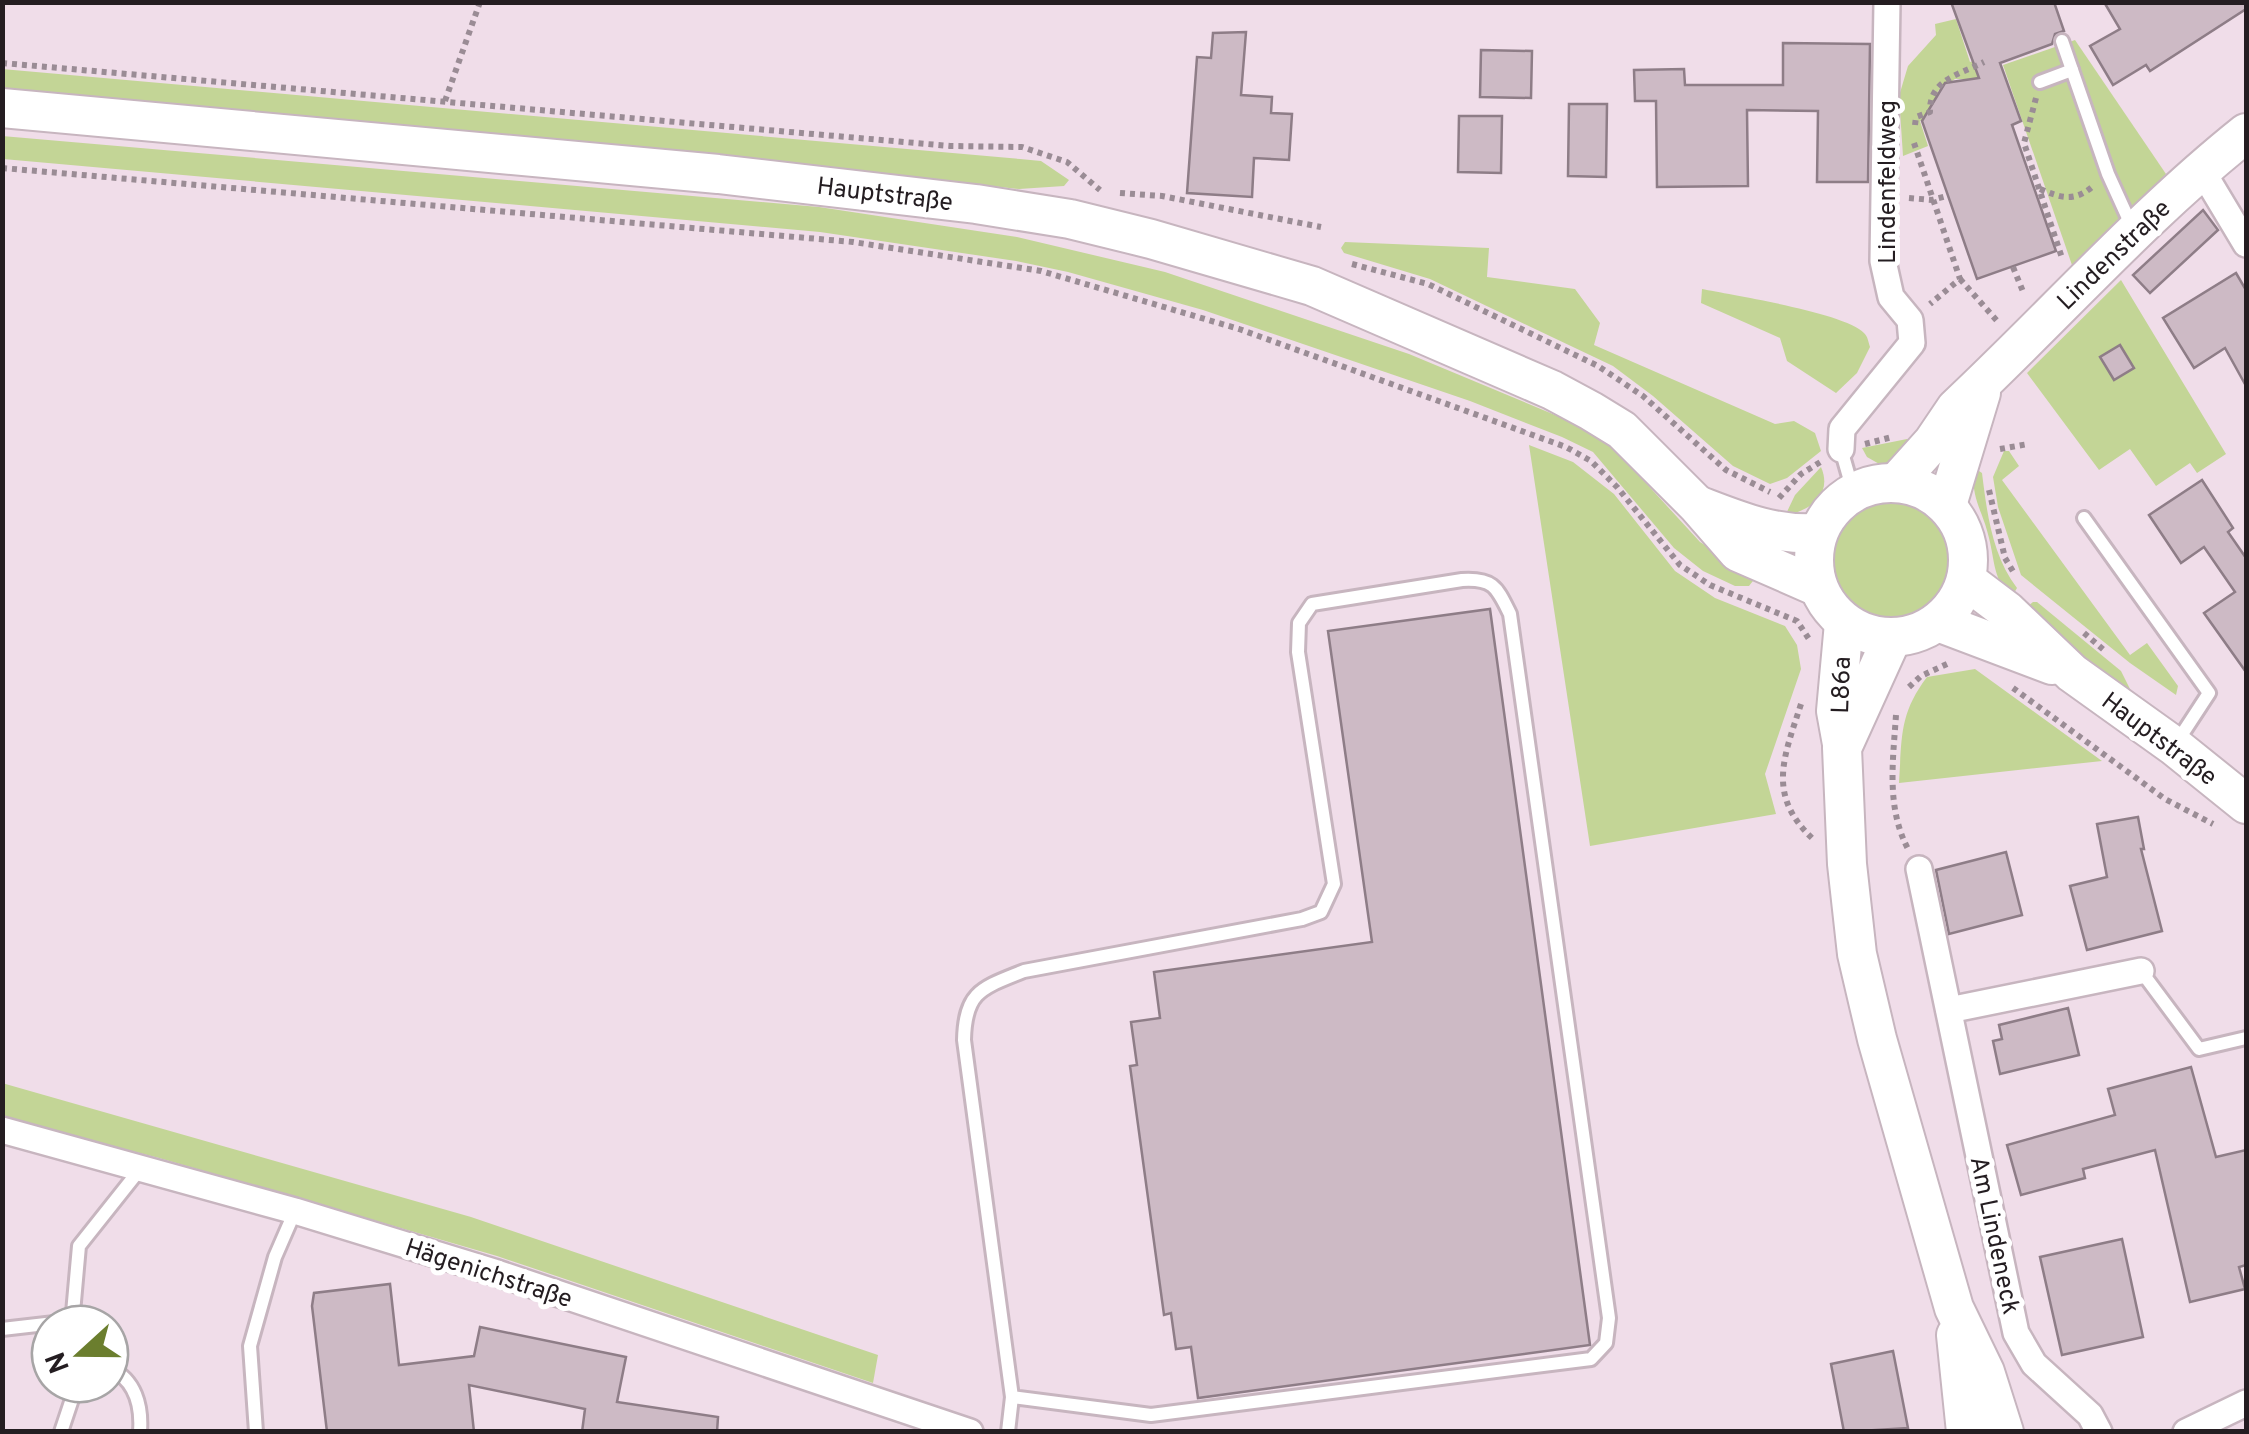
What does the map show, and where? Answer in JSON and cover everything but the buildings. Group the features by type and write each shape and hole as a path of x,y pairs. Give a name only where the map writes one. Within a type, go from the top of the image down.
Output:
{"street":[{"name":"Lindenfeldweg","path":"1886,2 1882,261 1891,297 1910,320"},
{"name":"Hauptstraße","path":"2,108 718,174 976,204 1070,219 1151,238 1312,286 1552,390 1622,430 1698,505 1738,552 1818,588"},
{"name":"Lindenstraße","path":"1897,482 1933,442 1956,408 2134,232 2246,133"},
{"path":"2201,170 2246,244"},
{"path":"1841,449 1842,430 1912,342 1910,320"},
{"name":"Lindenstraße","path":"1946,505 1984,381"},
{"path":"1897,482 1930,493 1946,505 1962,527 1968,553 1966,580 1956,603 1938,622 1916,634 1892,638 1867,634 1844,622 1818,588 1814,570 1818,533 1826,516 1854,491 1897,482"},
{"name":"Hauptstraße","path":"1698,505 1770,530 1818,533"},
{"name":"Hauptstraße","path":"1966,580 2007,611 2072,673 2174,746 2234,817"},
{"name":"L86a","path":"1844,622 1836,711 1858,954 1877,1039 1954,1308"},
{"name":"Hauptstraße","path":"1938,622 2072,673"},
{"path":"1842,748 1892,638"},
{"name":"Am Lindeneck","path":"1919,868 2016,1333 2034,1364 2090,1415 2100,1432"},
{"path":"1949,1010 2141,971"},
{"name":"Hägenichstraße","path":"2,1130 294,1211 494,1272 970,1432"},
{"path":"1954,1308 1966,1432"},
{"path":"1954,1308 1985,1372 2004,1432"},
{"path":"2186,1432 2246,1403"}],"lane":[{"path":"2062,40 2108,174 2134,232"},
{"path":"2040,82 2072,70"},
{"path":"1841,449 1854,491"},
{"path":"2084,518 2210,693 2174,746"},
{"path":"1008,1432 1012,1396 964,1040 964,1011 985,987 1024,971 1302,919 1321,912 1334,884 1298,652 1299,624 1312,604 1462,580 1480,579 1498,588 1510,614 1608,1318 1606,1343 1591,1359 1152,1415 1012,1396"},
{"path":"2141,971 2199,1048 2246,1038"},
{"path":"74,1304 79,1246 140,1168"},
{"path":"256,1432 250,1346 275,1257 294,1211"},
{"path":"2,1328 30,1326"},
{"path":"130,1385 142,1409 140,1432"},
{"path":"62,1432 71,1404"}],"path":[{"path":"444,101 480,2"},
{"path":"1984,62 1938,84 1930,97 1930,112 1916,117 1914,142 1960,279 2004,329"},
{"path":"2,63 950,146 1022,147 1067,162 1104,192 1162,196 1321,227"},
{"path":"2040,82 2024,142 2067,272"},
{"path":"2,168 853,242 1041,271 1239,329 1566,447 1591,461 1617,487 1680,566 1710,585 1797,620 1810,640 1811,654"},
{"path":"2039,189 2063,199 2082,195 2108,174"},
{"path":"1932,200 1948,196"},
{"path":"2013,267 2029,306"},
{"path":"1910,320 1960,279"},
{"path":"1994,456 2002,447 2028,444"},
{"path":"1779,496 1801,474 1841,449"},
{"path":"1919,868 1899,831 1891,785 1898,697 1921,676 1949,662 1964,663"},
{"path":"2004,682 2166,799 2234,817"},
{"path":"1802,701 1781,765 1782,790 1796,824 1847,864"}],"green space":[{"path":"1956,19 1970,62 1982,58 1981,89 1970,79 1955,79 1938,91 1935,115 1920,121 1928,146 1903,156 1899,96 1908,66 1936,35 1935,24"},
{"path":"2075,40 2166,174 2073,268 2003,65"},
{"path":"2,69 1041,161 1069,180 1064,186 1019,189 829,168 3,93"},
{"path":"2,136 819,207 1017,237 1165,272 1409,354 1567,420 1612,446 1700,542 1756,577 1749,586 1735,586 1703,571 1674,548 1593,452 1562,437 1470,401 1203,310 1068,272 820,232 3,159"},
{"path":"1345,242 1489,248 1487,277 1575,289 1600,323 1594,345 1775,424 1794,421 1815,433 1821,451 1787,478 1770,484 1733,466 1613,366 1430,279 1344,253 1341,248"},
{"path":"2121,280 2226,454 2197,473 2190,463 2156,486 2130,449 2099,470 2027,373"},
{"path":"1702,289 1835,319 1864,333 1870,347 1857,373 1836,393 1787,361 1780,338 1701,303"},
{"path":"1907,439 1915,442 1899,460 1881,465 1867,457 1862,448"},
{"path":"1529,445 1573,462 1614,494 1675,571 1715,598 1785,626 1797,645 1801,669 1765,774 1776,814 1590,846"},
{"path":"2004,451 2009,451 2019,466 2002,480 2130,655 2147,643 2178,686 2176,695 2021,575 1998,507 1993,477"},
{"path":"1821,467 1824,486 1817,500 1785,516 1795,495"},
{"path":"1973,467 1982,473 1996,548 2017,588 2011,598 1996,570 1976,497"},
{"path":"1892,497 1915,502 1935,515 1948,535 1953,558 1948,581 1935,601 1915,614 1892,619 1869,614 1849,601 1836,581 1831,558 1836,535 1849,515 1869,502"},
{"path":"2033,602 2121,671 2134,697 2023,610"},
{"path":"1975,669 2102,761 1899,783 1904,727 1918,690 1927,677"},
{"path":"2,1083 471,1217 878,1355 873,1383 497,1256 159,1158 3,1118"}]}
